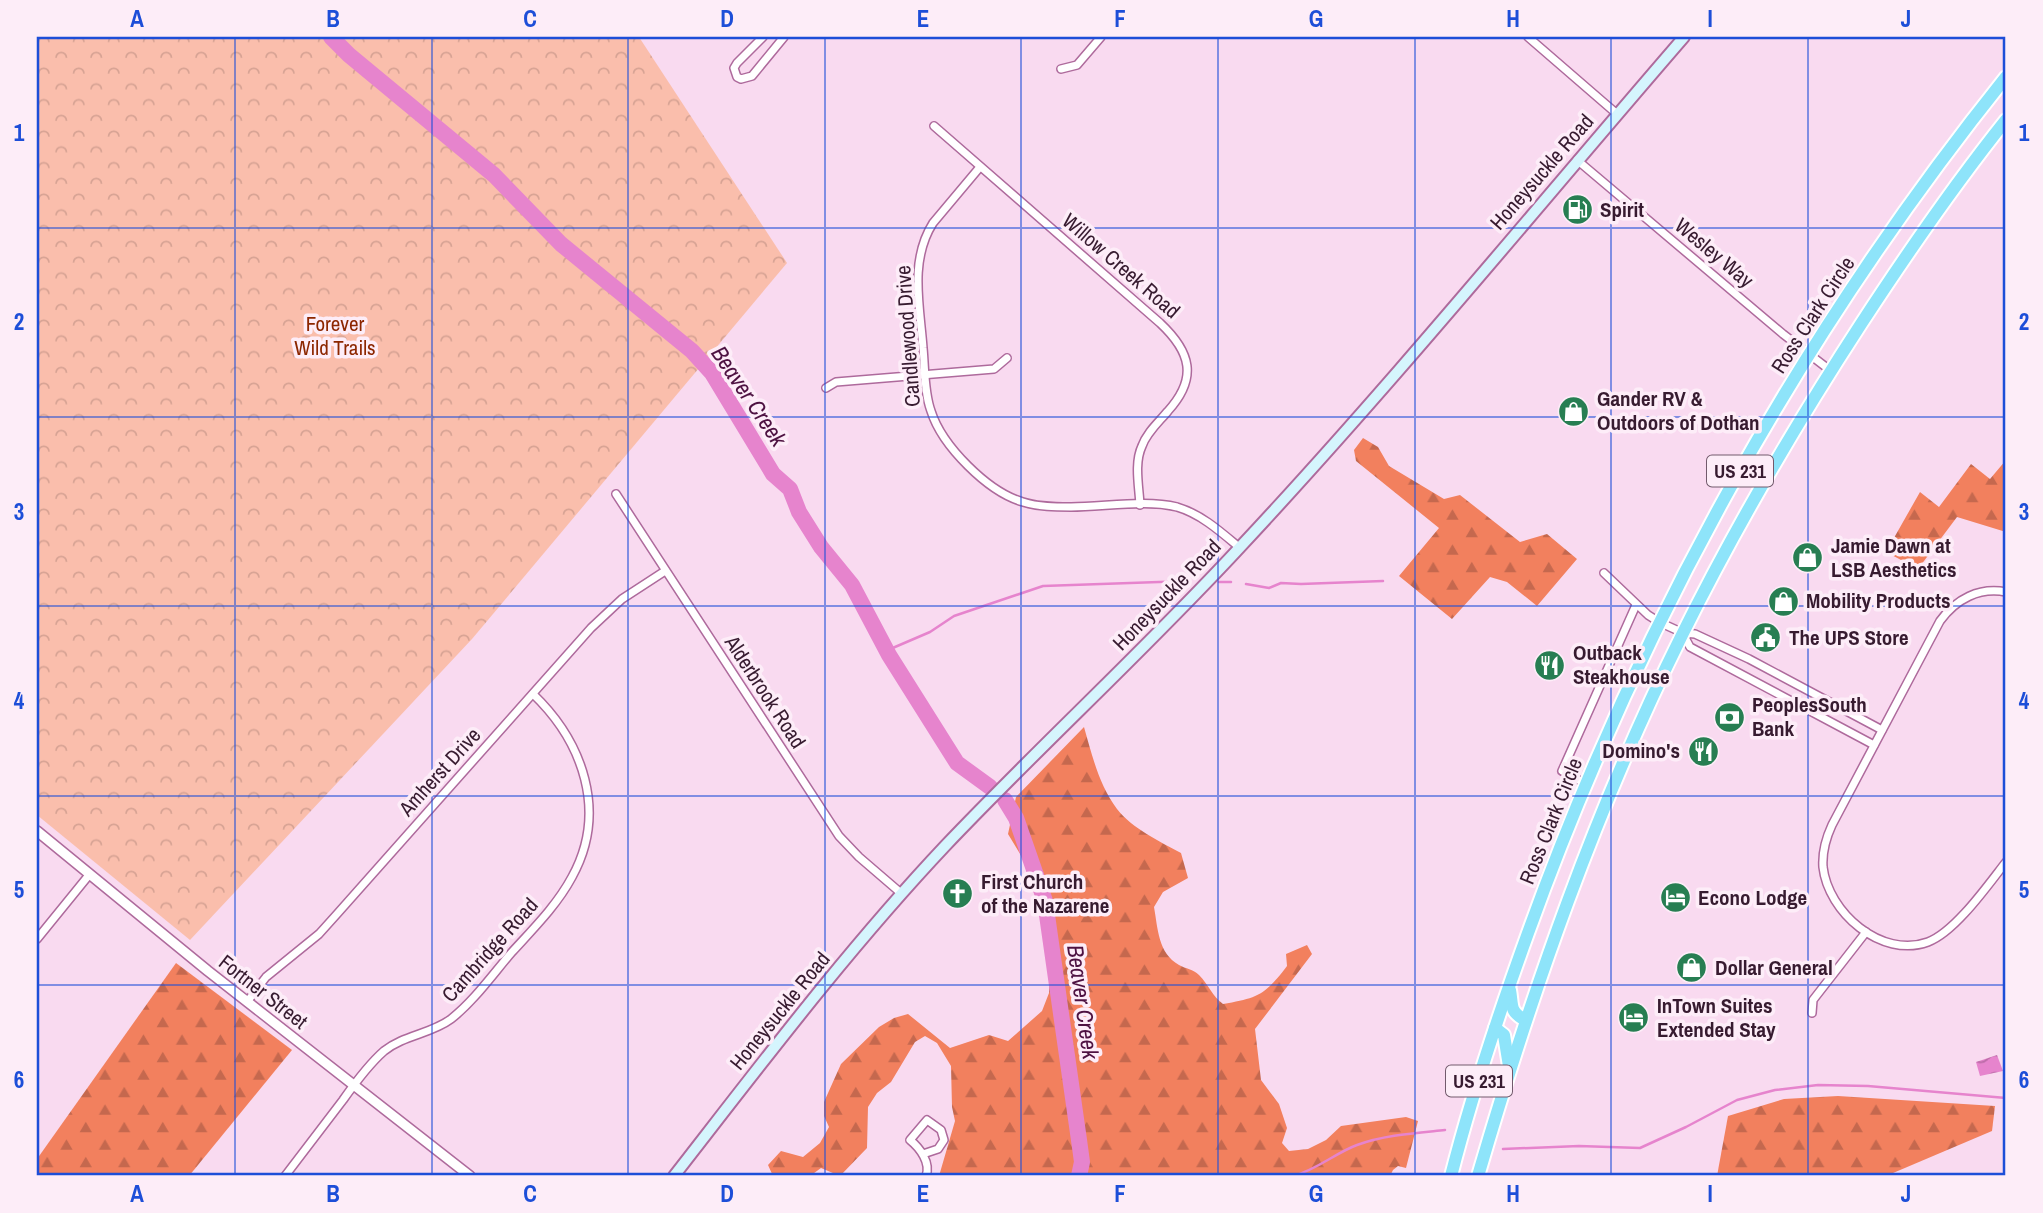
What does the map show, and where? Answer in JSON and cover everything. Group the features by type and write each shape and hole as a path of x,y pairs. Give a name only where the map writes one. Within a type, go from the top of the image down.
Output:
{"highway":[{"name":"Ross Clark Circle","path":"1451,1176 1495,1028 1549,875 1586,784 1659,622 1726,496 1808,355 1894,228 2006,77"},
{"name":"US 231","path":"1478,1176 1525,1020 1597,825 1683,633 1764,483 1830,371 1887,283 2006,120"},
{"path":"1509,986 1513,1010 1525,1020"},
{"path":"1495,1028 1504,1035 1510,1070"}],"main road":[{"name":"Honeysuckle Road","path":"674,1176 829,980 902,894 970,820 1240,548 1348,428 1684,37"}],"street":[{"path":"762,37 737,63 734,68 737,77 741,79 751,76 784,37"},
{"path":"1061,69 1077,65 1101,37"},
{"path":"1528,37 1617,114"},
{"name":"Willow Creek Road","path":"934,126 1160,323 1181,345 1188,368 1187,380 1179,398 1149,433 1140,451 1140,505"},
{"name":"Wesley Way","path":"1577,160 1830,371"},
{"name":"Candlewood Drive","path":"980,167 933,223 922,244 918,283 930,408 935,423 958,455 994,487 1023,502 1045,506 1162,505 1185,510 1218,529 1240,548"},
{"path":"826,387 836,382 994,369 1007,358"},
{"name":"Alderbrook Road","path":"616,494 839,836 902,894"},
{"name":"Amherst Drive","path":"247,1002 266,977 318,934 337,914 606,613 664,570"},
{"path":"1604,573 1636,605 1659,622 1683,633 1695,634 1749,659 1882,730"},
{"path":"2006,592 1976,593 1962,600 1944,616 1832,825 1823,858 1831,895 1844,912 1866,932 1899,946 1935,939 1955,923 2006,862"},
{"path":"1586,784 1562,771 1636,605"},
{"path":"1683,633 1690,647 1874,745"},
{"name":"Cambridge Road","path":"285,1176 354,1085 384,1052 404,1040 444,1023 462,1009 556,903 580,861 589,809 582,767 568,737 533,694"},
{"name":"Fortner Street","path":"37,831 247,1002 470,1176"},
{"path":"37,939 89,875"},
{"path":"1812,1013 1813,1000 1866,932"},
{"path":"923,1154 938,1149 944,1140 941,1130 926,1120 910,1140 923,1154 928,1170 926,1176"}],"green space":[{"name":"Forever Wild Trails","path":"37,37 639,37 787,263 472,639 190,940 37,815"},
{"path":"1363,438 1378,447 1389,466 1444,499 1460,495 1520,542 1547,534 1577,559 1537,606 1507,582 1490,577 1452,619 1399,576 1439,528 1356,461 1354,450"},
{"path":"2006,460 2006,532 1957,517 1918,569 1886,552 1920,492 1939,507 1971,464 1990,479"},
{"path":"1084,727 1101,780 1117,809 1138,829 1181,853 1188,878 1163,892 1154,907 1160,940 1172,960 1197,973 1223,1004 1260,994 1287,966 1286,954 1307,945 1312,954 1255,1029 1261,1080 1279,1104 1287,1128 1282,1143 1289,1151 1308,1149 1326,1140 1341,1126 1406,1117 1418,1121 1406,1168 1398,1166 1390,1176 939,1176 955,1121 951,1066 937,1043 925,1036 915,1042 891,1082 877,1093 868,1107 867,1148 840,1176 821,1168 810,1176 773,1176 768,1165 781,1151 803,1157 820,1143 829,1127 824,1116 824,1102 841,1064 879,1027 908,1014 950,1048 989,1035 1008,1041 1042,1011 1049,993 1050,980 1039,908 1025,862 1008,834 1016,797"},
{"path":"176,963 292,1050 189,1176 37,1176 37,1159"},
{"path":"1838,1096 1995,1106 1992,1131 1886,1176 1717,1176 1728,1116 1784,1099"}],"water":[{"path":"1997,1055 2003,1071 1980,1076 1976,1062"}],"waterway":[{"name":"Beaver Creek","path":"331,37 349,55 494,175 561,244 692,351 712,373 773,474 790,489 799,512 821,547 852,585 889,655 957,763 990,787"},
{"path":"888,650 930,632 954,616 1043,586 1188,581"},
{"path":"1246,584 1269,588 1281,583 1383,581"},
{"path":"1219,582 1231,582"},
{"name":"Beaver Creek","path":"1005,800 1016,818 1045,901 1082,1162 1079,1176"},
{"path":"1503,1149 1579,1146 1640,1148 1737,1100 1775,1090 1818,1085 1868,1086 2006,1098"},
{"path":"1293,1176 1367,1142 1445,1130"}],"place":[{"name":"Spirit","path":"1577,210"},
{"name":"Gander RV & Outdoors of Dothan","path":"1574,411"},
{"name":"Jamie Dawn at LSB Aesthetics","path":"1808,558"},
{"name":"Mobility Products","path":"1783,601"},
{"name":"The UPS Store","path":"1766,638"},
{"name":"Outback Steakhouse","path":"1550,665"},
{"name":"PeoplesSouth Bank","path":"1729,717"},
{"name":"Domino's","path":"1703,751"},
{"name":"First Church of the Nazarene","path":"958,894"},
{"name":"Econo Lodge","path":"1675,898"},
{"name":"Dollar General","path":"1692,968"},
{"name":"InTown Suites Extended Stay","path":"1634,1018"}]}
